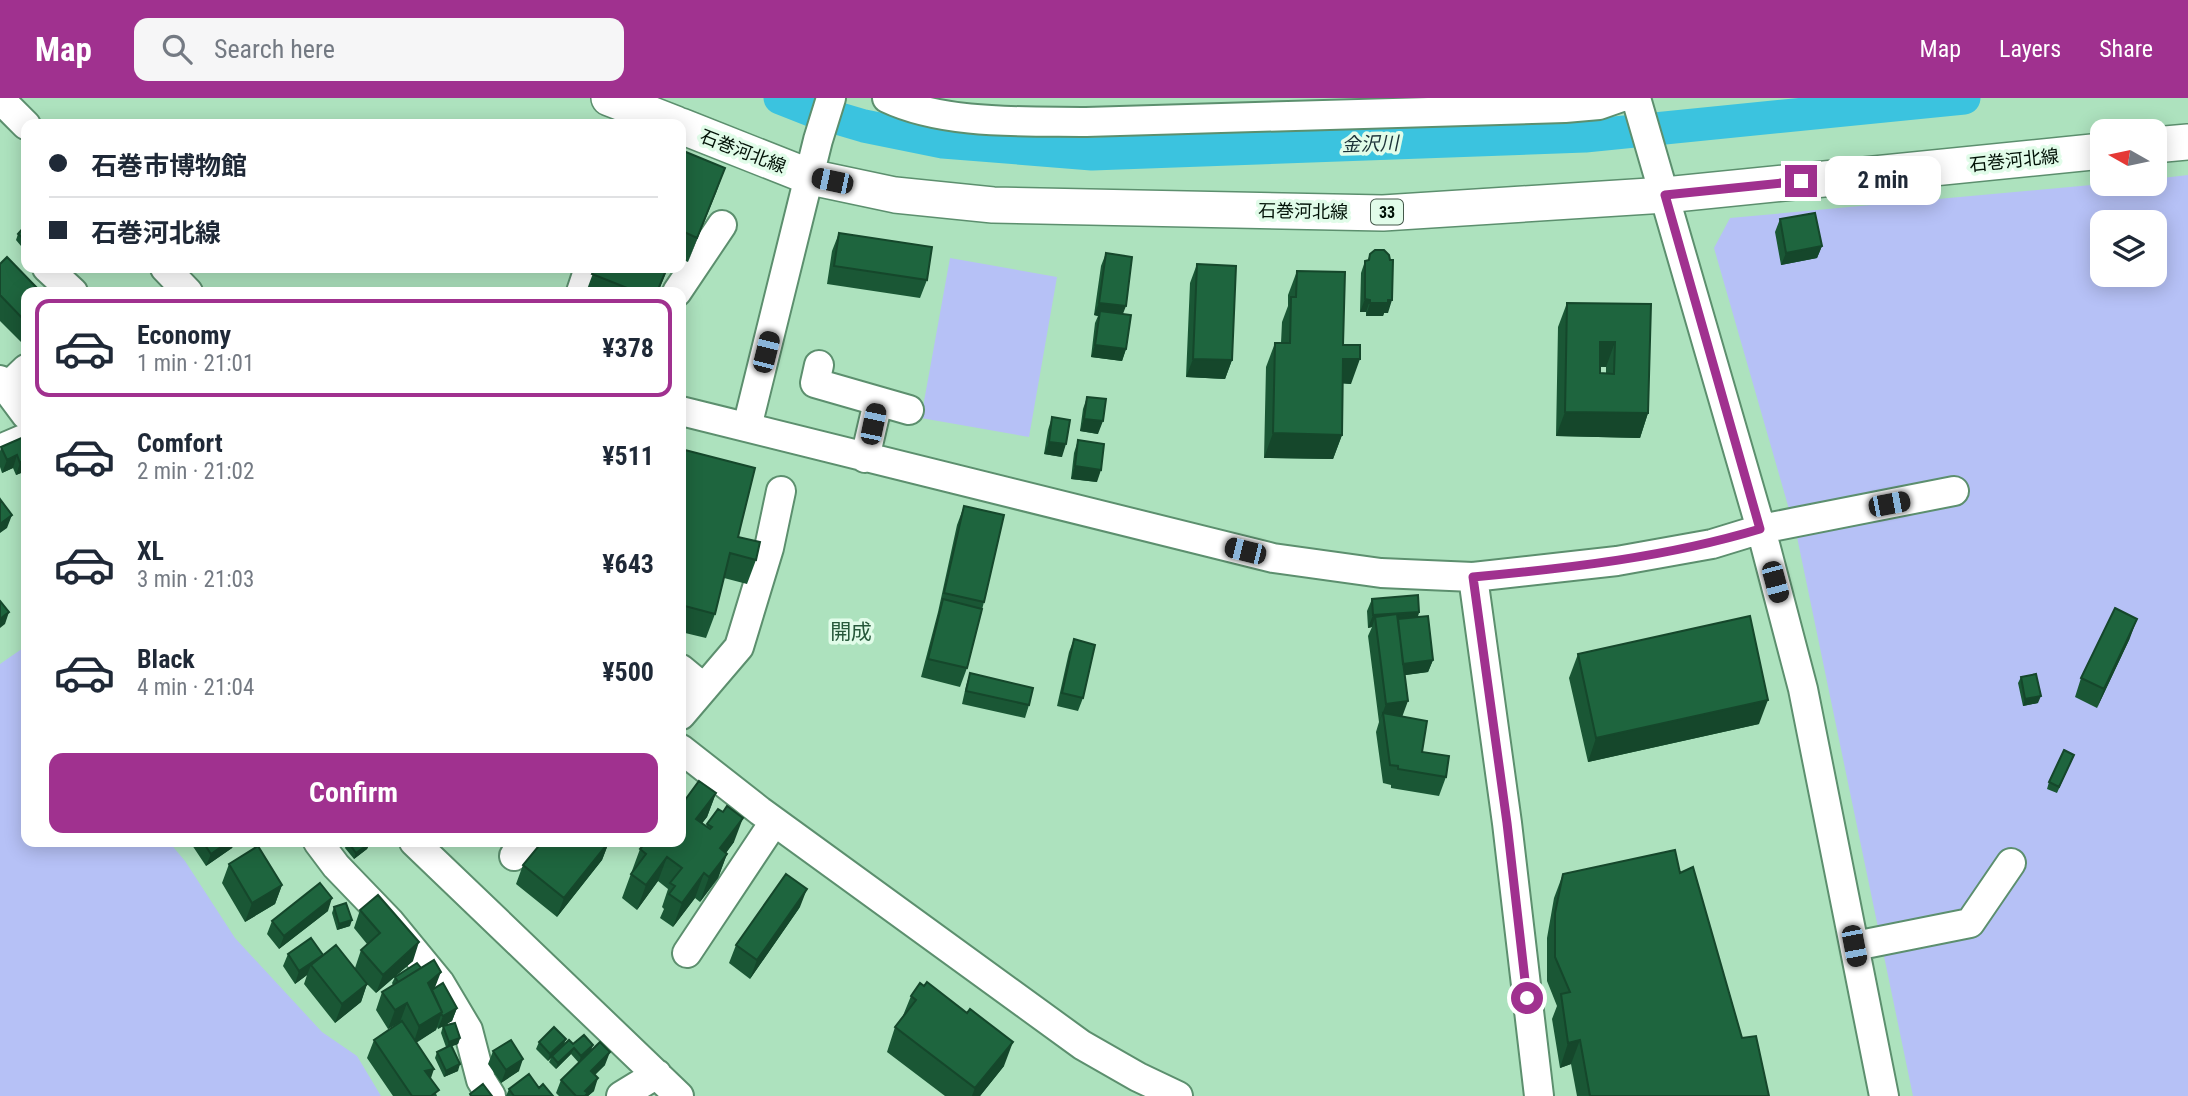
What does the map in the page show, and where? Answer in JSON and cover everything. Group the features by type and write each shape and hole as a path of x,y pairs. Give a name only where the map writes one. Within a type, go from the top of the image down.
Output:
{"main road":[{"name":"石巻河北線","path":"609,98 663,119"},
{"name":"石巻河北線","path":"686,128 810,177 895,195 993,205 1383,213 1665,195 2090,152"},
{"path":"2167,144 2188,142"}],"street":[{"path":"747,428 818,140 831,98"},
{"path":"887,98 902,105 944,106 1019,121 1088,111 1216,106 1565,108 1631,101 1654,155 1803,689 1884,1096"},
{"path":"0,99 21,120"},
{"path":"680,287 722,225"},
{"path":"52,273 68,287"},
{"path":"169,273 183,287"},
{"path":"819,365 815,383 909,410"},
{"path":"21,372 3,384 21,408"},
{"path":"865,458 877,402"},
{"path":"686,412 1273,558 1381,573 1473,577 1618,561 1712,544 1760,529 1954,491"},
{"path":"0,449 21,441"},
{"path":"686,709 739,647 769,548 781,491"},
{"path":"1473,577 1507,823 1539,1096"},
{"path":"686,673 704,688"},
{"path":"686,753 774,822 1082,1045 1178,1096"},
{"path":"687,953 774,822"},
{"path":"322,847 336,866 389,920 440,983 468,1030 481,1080 491,1096"},
{"path":"419,847 679,1096"},
{"path":"1854,946 1970,923 2011,863"},
{"path":"621,1096 657,1074"}],"shaded area":[{"path":"2188,175 2188,1096 1913,1096 1797,537 1714,248 1730,218 2090,185 2090,196 2167,196 2167,177"},
{"path":"950,258 1057,277 1029,437 921,418"},
{"path":"21,649 21,847 173,847 235,938 322,1032 357,1056 381,1096 0,1096 0,664"}],"building":[{"path":"686,152 725,168 697,238 686,233"},
{"path":"1815,213 1822,246 1786,253 1780,219"},
{"path":"839,233 932,247 927,280 834,266"},
{"path":"1375,250 1384,250 1390,260 1393,260 1392,300 1388,300 1388,303 1370,303 1370,300 1365,299 1365,261 1369,260 1370,254"},
{"path":"1106,253 1132,257 1126,306 1099,303"},
{"path":"7,257 36,287 21,287 21,317 0,295 0,264"},
{"path":"1197,264 1236,266 1232,360 1193,359"},
{"path":"1297,271 1345,272 1343,345 1360,345 1360,359 1343,359 1342,435 1273,433 1275,343 1290,343 1291,297 1296,297"},
{"path":"665,273 659,287 624,287 592,274"},
{"path":"1567,303 1651,304 1648,413 1565,412","holes":["1600,342 1615,342 1614,374 1600,373"]},
{"path":"1100,311 1131,315 1126,349 1095,345"},
{"path":"1087,397 1106,399 1103,421 1084,419"},
{"path":"1052,417 1070,420 1066,444 1049,442"},
{"path":"21,438 21,462 17,455 7,460 1,447"},
{"path":"1078,440 1104,444 1101,470 1075,466"},
{"path":"686,450 755,468 738,537 760,542 756,560 730,553 715,614 686,606"},
{"path":"0,499 12,515 0,524"},
{"path":"964,506 1004,515 984,602 944,593"},
{"path":"1418,595 1419,612 1373,615 1372,599"},
{"path":"943,599 982,609 967,668 928,659"},
{"path":"0,601 9,612 0,619"},
{"path":"2115,608 2137,619 2104,689 2081,678"},
{"path":"1397,614 1408,701 1386,704 1375,617"},
{"path":"1428,616 1433,660 1403,664 1398,619"},
{"path":"1750,616 1768,700 1596,738 1578,654"},
{"path":"1074,639 1095,645 1083,698 1062,693"},
{"path":"970,673 1033,688 1029,705 966,691"},
{"path":"2036,674 2041,696 2025,699 2021,677"},
{"path":"1383,713 1427,721 1422,752 1449,756 1446,777 1398,769 1398,766 1390,765"},
{"path":"2064,750 2074,755 2059,787 2049,782"},
{"path":"699,781 716,793 696,819 710,829 712,827 707,824 718,809 723,812 727,806 743,818 720,848 727,854 709,877 704,873 682,903 669,894 675,886 670,883 682,868 667,857 646,885 631,874 646,854 640,849 642,847 686,847 686,799"},
{"path":"206,847 221,847 211,854"},
{"path":"259,847 282,885 252,903 229,864"},
{"path":"352,847 364,847 356,853"},
{"path":"538,847 605,847 564,898 523,865"},
{"path":"1675,850 1680,873 1693,867 1742,1038 1756,1036 1769,1096 1590,1096 1580,1040 1568,1043 1561,994 1570,992 1555,957 1555,913 1563,874"},
{"path":"786,874 807,889 757,960 736,945"},
{"path":"320,883 332,898 284,936 272,921"},
{"path":"378,895 419,942 383,975 361,950 380,933 360,910"},
{"path":"346,903 352,920 339,924 334,907"},
{"path":"311,938 323,955 299,971 288,954"},
{"path":"336,945 367,984 342,1004 311,965"},
{"path":"434,960 441,972 428,983 442,1012 419,1026 407,1003 395,1010 382,992"},
{"path":"417,963 421,968 398,982 395,977"},
{"path":"927,982 967,1013 970,1009 1013,1042 975,1088 895,1027 916,1000 911,996 920,983 924,986"},
{"path":"443,983 457,1008 443,1016 432,990"},
{"path":"402,1021 434,1069 425,1071 439,1090 431,1096 412,1096 374,1040"},
{"path":"455,1023 460,1038 449,1042 443,1026"},
{"path":"554,1027 566,1039 550,1054 539,1042"},
{"path":"584,1035 593,1045 581,1056 574,1048 558,1063 552,1056 569,1040 573,1044"},
{"path":"511,1040 523,1059 506,1070 493,1051"},
{"path":"600,1042 610,1052 591,1071 598,1078 585,1091 588,1093 585,1096 576,1096 561,1080"},
{"path":"451,1045 460,1064 446,1071 437,1052"},
{"path":"529,1074 539,1088 543,1084 553,1096 514,1096 509,1089"},
{"path":"483,1084 492,1096 471,1096 470,1094"}],"waterway":[{"name":"金沢川","path":"780,98 864,126 943,142 1092,154 1585,136 1964,98"}],"district":[{"name":"開成","path":"851,632"}],"route":[{"path":"1527,998 1507,823 1473,577 1547,571 1618,561 1712,544 1760,529 1665,195 1801,181"}]}
